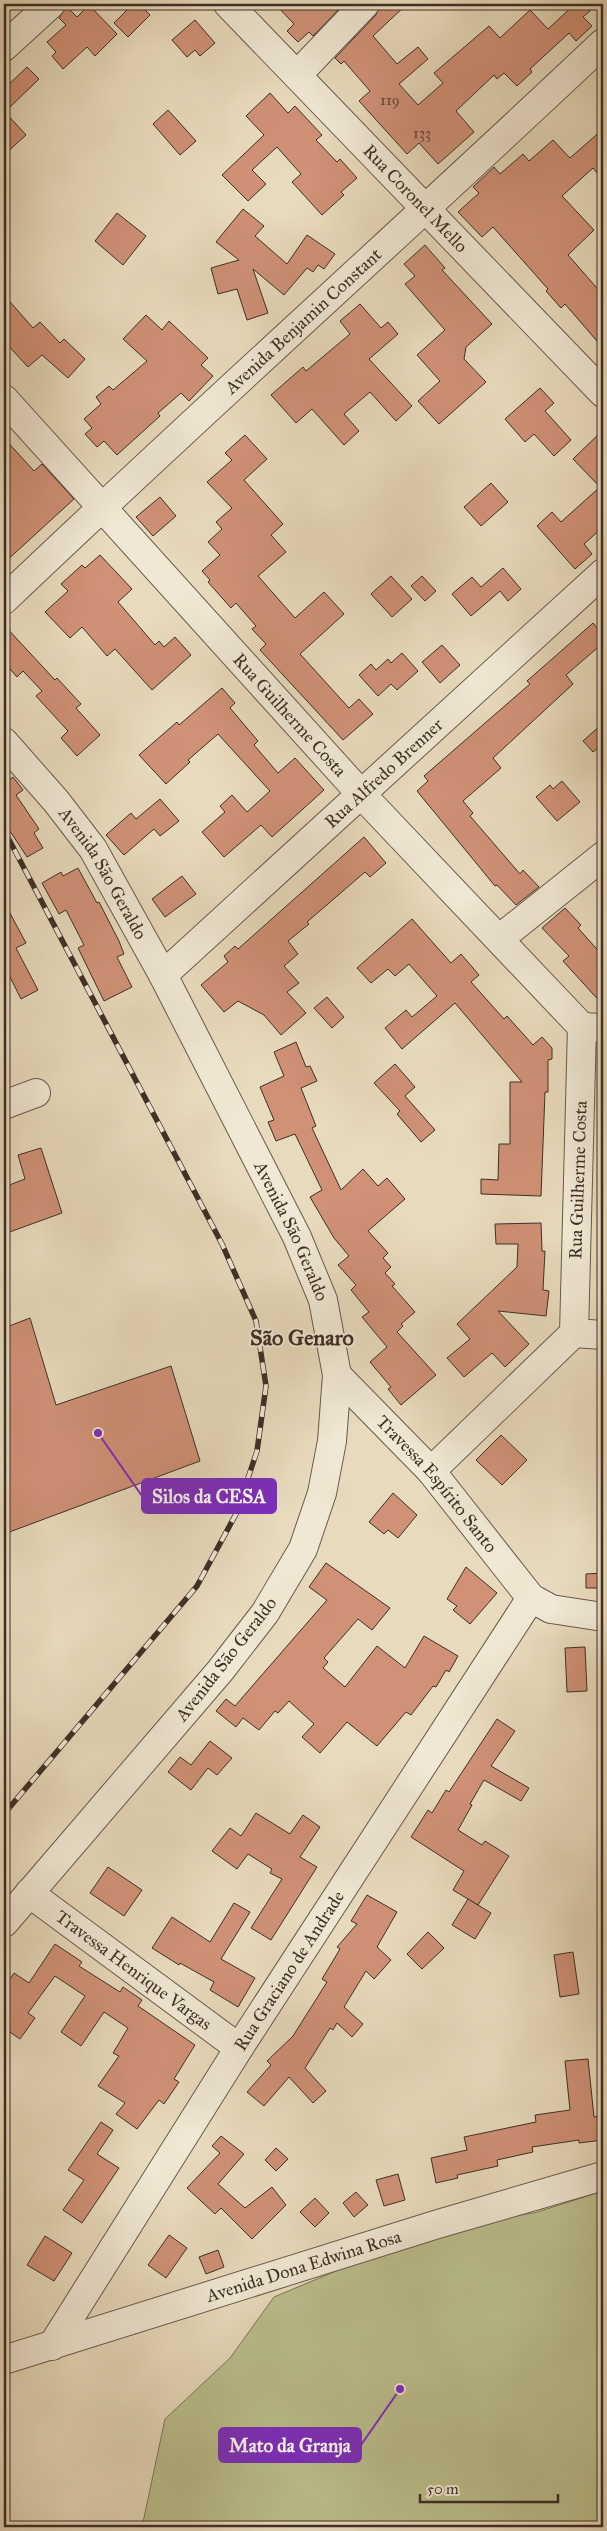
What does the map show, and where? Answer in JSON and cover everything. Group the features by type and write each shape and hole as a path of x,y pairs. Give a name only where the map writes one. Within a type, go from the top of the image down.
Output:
{"street":[{"path":"4,47 51,4"},
{"name":"Rua Coronel Mello","path":"228,4 603,393"},
{"path":"297,75 365,4"},
{"name":"Avenida Benjamin Constant","path":"4,600 102,506 427,209 603,43"},
{"name":"Rua Guilherme Costa","path":"4,400 361,794 499,939 592,1028 574,1333"},
{"name":"Rua Alfredo Brenner","path":"163,975 603,573"},
{"name":"Avenida São Geraldo","path":"4,742 56,801 93,849 163,975 297,1237 323,1300 337,1374 332,1441 322,1493 303,1549 265,1613 220,1671 4,1923"},
{"path":"499,939 603,856"},
{"path":"4,1105 36,1093"},
{"path":"431,1471 574,1333 603,1334"},
{"name":"Travessa Espírito Santo","path":"337,1374 431,1471 531,1598"},
{"path":"531,1598 551,1609 603,1617"},
{"name":"Rua Graciano de Andrade","path":"52,2346 239,2048 531,1598"},
{"name":"Travessa Henrique Vargas","path":"29,1893 239,2048"},
{"name":"Avenida Dona Edwina Rosa","path":"4,2360 428,2227 603,2176"}],"green space":[{"path":"603,2191 603,2527 142,2527 165,2419 230,2358 274,2297 441,2227 534,2213"}],"building":[{"path":"133,4 139,4 150,15 128,37 114,23"},
{"path":"275,4 344,4 313,36 309,32 298,42 287,31 294,24"},
{"path":"380,4 407,4 373,36 397,64 418,47 428,59 399,84 418,105 443,83 434,73 489,26 500,38 530,10 548,29 575,4 598,4 583,17 592,26 576,41 569,33 530,69 532,72 517,86 504,73 497,79 494,75 456,111 474,132 438,164 419,143 407,154 359,101 370,91 344,61 341,64 335,58 376,15"},
{"path":"89,5 117,34 95,56 87,47 63,69 52,56 56,52 47,42 66,25 59,18 66,6 77,17"},
{"path":"195,20 215,43 200,56 195,50 187,57 172,40"},
{"path":"27,67 39,79 5,112 26,135 4,155 4,89"},
{"path":"270,93 288,113 295,106 322,135 316,140 337,162 340,159 357,178 341,192 344,195 322,215 292,182 301,174 277,147 252,170 266,184 248,201 222,175 264,135 246,116"},
{"path":"168,110 196,141 180,155 153,124"},
{"path":"603,129 603,180 593,168 562,196 594,230 568,255 603,295 603,348 565,304 561,308 546,291 548,289 493,227 482,237 458,212 479,193 473,187 494,167 500,174 523,154 529,161 553,140 570,158"},
{"path":"243,209 264,226 255,236 287,264 307,235 335,254 324,269 318,265 313,272 307,268 284,295 253,269 268,313 247,320 237,289 218,294 211,268 239,260 216,242"},
{"path":"117,213 146,236 123,265 95,241"},
{"path":"425,245 445,268 442,270 492,324 466,347 464,359 486,382 439,424 418,401 440,381 417,355 445,330 405,284 415,276 404,264"},
{"path":"4,295 33,328 40,322 60,343 64,339 85,359 68,378 42,355 28,367 4,341"},
{"path":"360,304 381,328 388,322 398,334 369,359 412,406 396,421 370,392 344,414 359,431 344,445 312,409 296,423 271,395 303,367 306,371 350,334 340,321"},
{"path":"146,315 162,330 169,321 208,358 201,365 213,376 189,401 181,393 158,413 160,416 117,455 104,441 97,447 85,434 92,428 84,419 101,404 96,397 109,386 113,390 147,361 123,339"},
{"path":"540,388 554,403 545,411 571,440 554,456 534,434 525,442 505,419"},
{"path":"603,430 603,527 584,544 592,554 575,569 537,526 552,512 561,522 600,487 573,459"},
{"path":"245,435 267,459 244,480 283,524 271,535 286,552 258,576 295,618 324,592 344,614 300,654 349,708 359,699 373,714 343,740 260,650 266,644 252,629 256,626 236,603 231,608 208,582 210,580 202,571 220,555 208,542 222,529 216,522 232,508 207,482 232,460 225,453"},
{"path":"4,438 34,471 42,464 74,499 4,563"},
{"path":"491,483 508,502 481,526 464,507"},
{"path":"160,497 176,516 153,536 136,517"},
{"path":"100,555 132,589 118,602 155,645 159,641 164,647 175,637 191,655 152,690 115,649 107,656 82,627 70,638 45,612 68,591 61,584 82,565 85,568"},
{"path":"503,568 521,589 508,601 500,591 471,616 452,594 472,577 481,587"},
{"path":"391,576 412,599 392,617 371,594"},
{"path":"422,576 436,591 425,601 411,586"},
{"path":"593,623 603,635 603,643 566,675 573,684 493,758 501,768 463,801 473,813 470,816 520,874 523,870 539,887 516,905 497,885 495,886 417,791 428,781 424,776 530,684 527,681"},
{"path":"4,625 55,680 57,678 81,704 76,708 100,735 77,756 61,738 68,731 36,696 42,691 23,671 17,677 4,662"},
{"path":"442,645 460,665 440,683 422,662"},
{"path":"402,653 418,671 397,690 391,684 378,696 359,675 371,664 376,670 388,659 391,663"},
{"path":"222,688 235,703 230,708 258,741 254,745 278,773 295,758 324,790 272,837 261,825 224,857 202,832 225,812 220,806 232,795 247,812 270,791 218,734 188,760 190,762 166,784 139,755 177,722 179,725"},
{"path":"603,723 603,744 593,752 583,741"},
{"path":"4,777 7,782 13,777 23,790 16,795 39,829 34,833 43,848 27,857 4,822"},
{"path":"562,781 580,802 557,821 536,797 550,785 553,789"},
{"path":"160,799 179,821 160,836 154,829 124,855 106,835 131,813 136,819"},
{"path":"364,837 386,863 370,877 365,872 288,941 298,954 284,966 299,983 287,992 306,1013 281,1035 264,1015 238,1001 224,1012 201,985 228,962 224,956 235,946 238,949"},
{"path":"78,868 97,903 99,902 119,941 124,954 117,957 132,987 104,1001 78,948 84,945 66,910 59,914 42,883 61,872 63,876"},
{"path":"182,876 196,894 165,917 152,899"},
{"path":"4,902 26,943 16,948 38,990 21,999 4,965"},
{"path":"565,908 581,925 578,928 603,956 603,1005 563,961 569,956 542,928"},
{"path":"412,919 451,963 461,954 479,975 471,982 504,1019 507,1016 533,1045 542,1037 552,1048 552,1059 548,1060 548,1092 545,1092 541,1196 481,1194 481,1179 498,1180 499,1144 510,1144 510,1082 522,1082 455,1003 402,1049 385,1028 406,1010 412,1017 437,996 409,964 395,976 388,969 371,983 357,968"},
{"path":"327,997 344,1017 332,1028 314,1008"},
{"path":"296,1042 306,1067 310,1066 317,1081 301,1088 316,1126 312,1128 341,1190 363,1169 378,1186 387,1178 405,1199 368,1231 388,1253 383,1258 391,1267 385,1273 395,1284 392,1286 415,1312 401,1324 403,1326 397,1332 436,1375 401,1405 388,1389 391,1387 370,1362 387,1347 362,1317 369,1312 351,1290 356,1285 338,1265 349,1256 334,1238 310,1197 322,1190 295,1134 276,1141 268,1122 274,1120 260,1087 284,1076 274,1052"},
{"path":"395,1064 415,1087 405,1096 435,1130 421,1142 397,1114 400,1111 374,1083"},
{"path":"41,1148 62,1213 4,1234 4,1187 25,1179 18,1155"},
{"path":"541,1223 542,1251 545,1251 543,1290 549,1291 546,1316 498,1311 529,1344 505,1367 492,1353 464,1377 447,1358 470,1339 457,1324 517,1267 518,1244 496,1244 495,1224"},
{"path":"30,1318 56,1405 171,1366 200,1461 4,1534 4,1328"},
{"path":"501,1435 527,1460 502,1485 476,1460"},
{"path":"393,1493 417,1515 398,1538 388,1530 384,1534 369,1522"},
{"path":"326,1563 390,1608 372,1630 358,1619 324,1658 328,1662 323,1668 345,1687 377,1646 405,1668 424,1636 458,1656 449,1672 446,1670 436,1687 433,1686 411,1715 406,1712 377,1746 347,1722 320,1753 302,1737 314,1724 289,1701 278,1713 275,1711 259,1730 243,1718 236,1727 216,1711 226,1699 235,1706 327,1600 309,1587"},
{"path":"466,1567 497,1593 470,1624 453,1610 457,1606 447,1599"},
{"path":"603,1573 603,1588 586,1588 586,1574"},
{"path":"585,1647 587,1691 567,1692 565,1648"},
{"path":"497,1719 515,1731 491,1766 529,1788 521,1801 484,1780 458,1830 482,1845 485,1841 509,1856 478,1905 453,1890 464,1871 411,1837 428,1810 432,1813 446,1790 449,1792"},
{"path":"210,1741 232,1758 217,1775 208,1768 191,1790 168,1772 180,1757 191,1765"},
{"path":"256,1813 290,1834 303,1815 320,1827 300,1857 317,1867 271,1940 251,1928 282,1879 270,1873 272,1869 248,1854 237,1869 212,1851 230,1828 241,1836"},
{"path":"108,1867 142,1890 124,1916 90,1893"},
{"path":"367,1895 397,1912 377,1947 391,1960 374,1979 366,1971 344,2007 363,2024 352,2037 337,2023 333,2030 330,2028 305,2068 326,2091 313,2103 289,2077 264,2106 247,2092 271,2065 267,2061 293,2036 327,1982 322,1979 340,1949 337,1947 357,1924 351,1921"},
{"path":"468,1899 491,1913 475,1939 452,1925"},
{"path":"234,1903 250,1912 221,1959 255,1978 238,2007 210,1990 214,1982 180,1963 179,1965 152,1948 172,1917 210,1942"},
{"path":"428,1932 444,1948 422,1969 407,1954"},
{"path":"55,1944 82,1962 79,1966 120,1992 123,1987 142,2000 138,2006 195,2045 174,2079 179,2082 164,2104 159,2100 137,2129 116,2114 125,2103 98,2086 119,2056 113,2053 128,2028 104,2012 81,2046 61,2032 85,1996 55,1976 28,2013 35,2018 20,2039 4,2028 4,1988 14,1973 29,1983"},
{"path":"573,1952 579,1994 560,1997 554,1955"},
{"path":"588,2059 594,2117 601,2116 603,2140 579,2143 579,2140 532,2147 533,2152 497,2160 498,2166 457,2175 458,2178 436,2183 431,2158 467,2150 464,2137 536,2122 535,2115 570,2110 565,2061"},
{"path":"101,2122 113,2130 97,2154 119,2168 82,2223 63,2210 84,2180 68,2170"},
{"path":"221,2136 244,2154 218,2184 245,2208 272,2187 286,2205 252,2239 221,2208 215,2214 187,2188 220,2153 212,2146"},
{"path":"276,2148 288,2159 276,2171 265,2160"},
{"path":"398,2174 405,2200 384,2206 376,2180"},
{"path":"356,2192 368,2205 354,2217 343,2203"},
{"path":"315,2198 329,2213 315,2227 300,2212"},
{"path":"169,2235 187,2248 166,2278 148,2265"},
{"path":"45,2236 72,2253 54,2281 27,2265"},
{"path":"218,2250 224,2267 206,2274 199,2257"}],"railway":[{"path":"4,830 222,1244 256,1321 266,1386 257,1451 236,1514 197,1586 4,1814"}],"place":[{"name":"Silos da CESA","path":"98,1433"},
{"name":"Mato da Granja","path":"400,2389"}],"district":[{"name":"São Genaro","path":"302,1337"}]}
